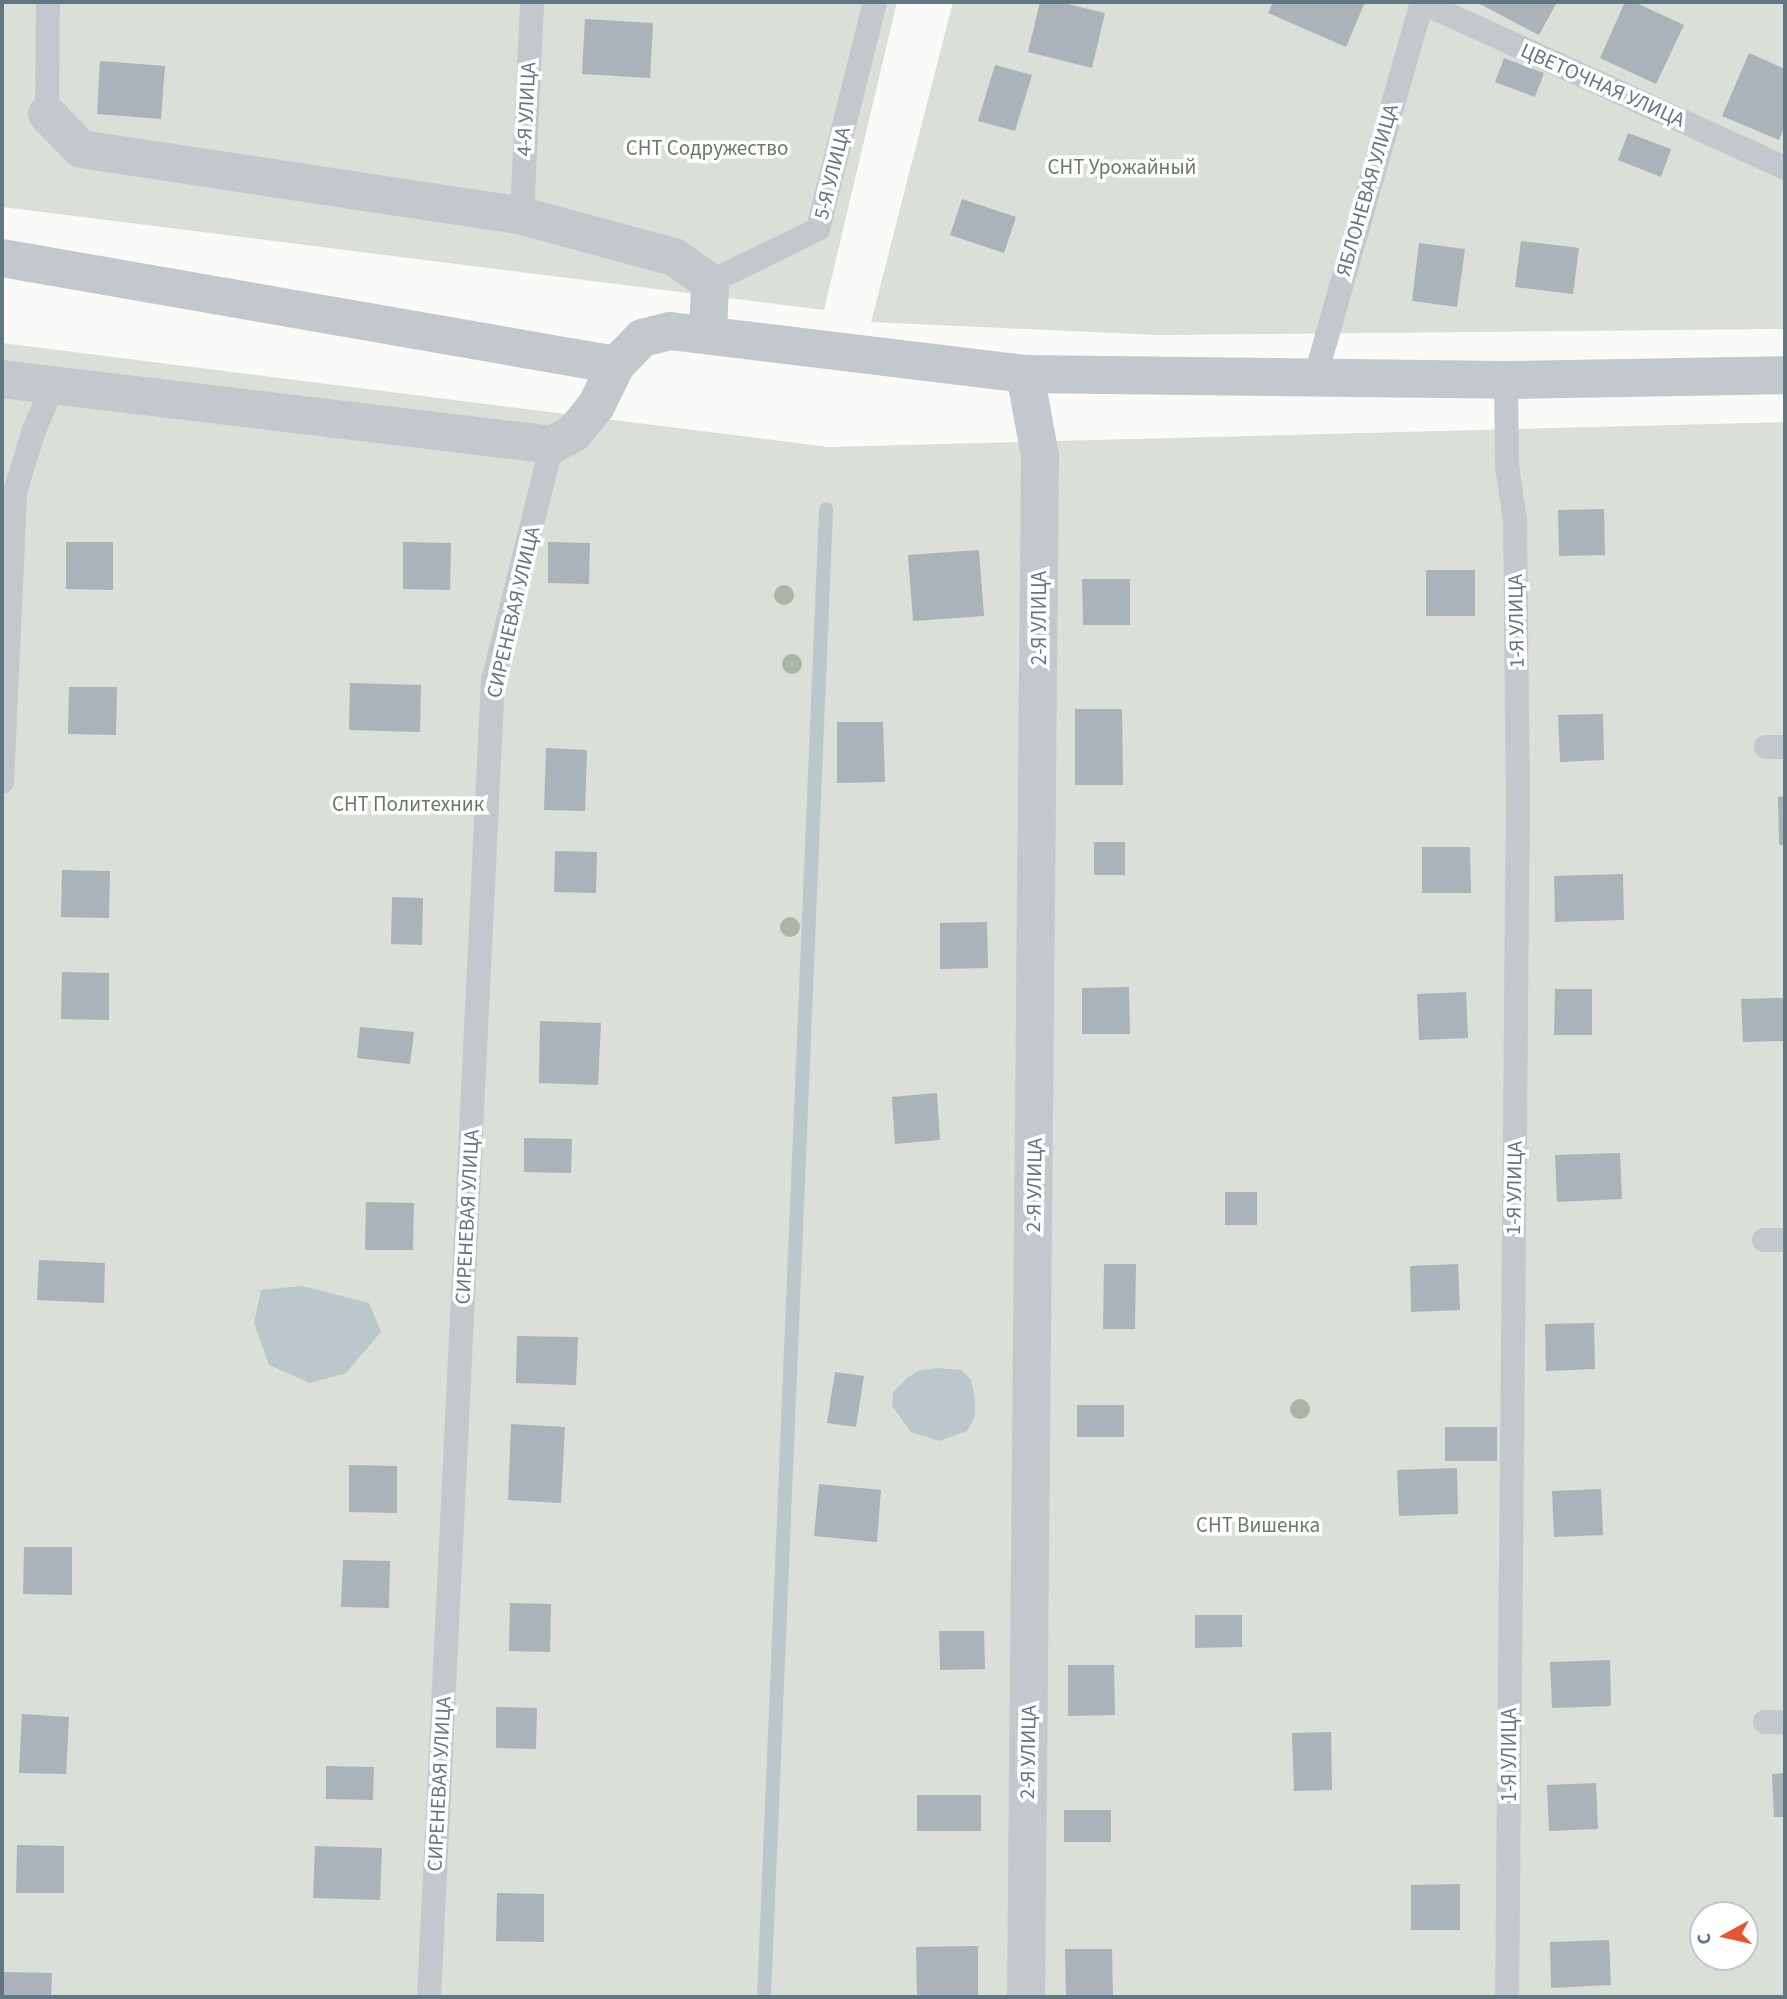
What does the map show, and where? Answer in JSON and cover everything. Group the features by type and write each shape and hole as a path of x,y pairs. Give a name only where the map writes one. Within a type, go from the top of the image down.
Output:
{"street":[{"path":"47,114 81,149 522,216 674,257 710,282 708,335"},
{"path":"2,258 616,365"},
{"path":"2,379 552,445 574,433 582,424 596,406 616,365 642,338 670,331 1025,374 1506,380 1785,375"},
{"name":"2-Я УЛИЦА","path":"1025,374 1040,456 1026,1997"}],"lane":[{"path":"47,114 48,2"},
{"name":"4-Я УЛИЦА","path":"522,216 532,2"},
{"name":"5-Я УЛИЦА","path":"710,282 818,229 875,2"},
{"name":"ЦВЕТОЧНАЯ УЛИЦА","path":"1421,2 1785,168"},
{"name":"ЯБЛОНЕВАЯ УЛИЦА","path":"1315,378 1421,2"},
{"name":"1-Я УЛИЦА","path":"1506,380 1507,466 1515,520 1518,779 1507,1997"},
{"path":"2,782 15,492 33,433 53,385"},
{"name":"СИРЕНЕВАЯ УЛИЦА","path":"429,1997 493,681 552,445"}],"green space":[{"name":"СНТ Содружество","path":"2,2 897,2 824,310 2,207"},
{"name":"СНТ Урожайный","path":"953,2 1785,2 1785,329 1157,335 871,322"},
{"path":"2,343 829,447 1785,422 1785,1997 2,1997"}],"shaded area":[{"path":"302,1286 369,1303 381,1332 346,1373 310,1383 269,1365 254,1323 261,1290"},
{"path":"936,1368 961,1370 971,1379 975,1400 975,1416 967,1431 939,1441 911,1432 892,1406 893,1392 907,1378 918,1371"}],"building":[{"path":"1040,2 1059,2 1105,13 1092,68 1028,52"},
{"path":"1273,2 1365,2 1346,47 1268,13"},
{"path":"1476,2 1557,2 1539,35"},
{"path":"1625,2 1634,2 1684,25 1656,84 1600,58"},
{"path":"585,19 653,23 650,78 582,74"},
{"path":"1749,53 1785,69 1785,125 1779,140 1722,116"},
{"path":"1504,58 1544,73 1535,97 1495,82"},
{"path":"100,61 165,66 161,119 97,114"},
{"path":"995,65 1032,75 1015,131 978,121"},
{"path":"1628,133 1671,149 1661,177 1618,160"},
{"path":"962,199 1016,217 1004,253 950,235"},
{"path":"1521,241 1579,248 1573,294 1515,287"},
{"path":"1419,243 1465,249 1457,307 1412,301"},
{"path":"1604,509 1605,555 1559,556 1558,510"},
{"path":"66,542 113,542 113,590 66,589"},
{"path":"403,542 451,543 450,590 403,589"},
{"path":"548,542 590,543 589,584 548,583"},
{"path":"979,550 984,616 913,621 908,555"},
{"path":"1426,570 1475,570 1475,616 1426,616"},
{"path":"1082,579 1130,579 1130,625 1083,625"},
{"path":"350,683 421,685 420,732 349,730"},
{"path":"69,687 117,687 116,735 68,734"},
{"path":"1075,709 1122,709 1123,785 1075,785"},
{"path":"1603,714 1604,760 1560,762 1558,715"},
{"path":"837,722 883,722 885,782 837,783"},
{"path":"546,748 587,750 585,811 544,810"},
{"path":"1785,796 1785,845 1779,845 1778,797"},
{"path":"1094,842 1125,842 1125,875 1094,875"},
{"path":"1422,847 1470,847 1471,893 1422,893"},
{"path":"555,851 597,852 596,893 554,892"},
{"path":"62,870 110,871 109,918 61,917"},
{"path":"1623,874 1624,920 1555,922 1554,876"},
{"path":"392,897 423,898 422,945 391,944"},
{"path":"987,922 988,968 940,969 940,923"},
{"path":"62,972 109,973 109,1020 61,1019"},
{"path":"1129,987 1130,1034 1082,1034 1082,988"},
{"path":"1555,989 1592,989 1592,1035 1554,1035"},
{"path":"1466,992 1468,1038 1419,1040 1417,994"},
{"path":"1785,998 1785,1041 1743,1042 1741,999"},
{"path":"540,1021 601,1023 598,1085 539,1083"},
{"path":"360,1027 414,1032 410,1064 357,1058"},
{"path":"937,1093 940,1140 895,1144 892,1097"},
{"path":"524,1138 572,1139 571,1173 524,1172"},
{"path":"1620,1153 1622,1199 1557,1202 1555,1155"},
{"path":"1225,1192 1257,1192 1257,1225 1225,1225"},
{"path":"366,1202 414,1203 413,1250 365,1250"},
{"path":"39,1260 105,1263 104,1303 37,1300"},
{"path":"1104,1264 1136,1264 1135,1329 1103,1329"},
{"path":"1458,1264 1460,1310 1411,1312 1410,1266"},
{"path":"1594,1323 1595,1369 1546,1371 1545,1324"},
{"path":"517,1336 578,1337 576,1385 516,1383"},
{"path":"835,1372 864,1376 856,1427 827,1423"},
{"path":"1077,1405 1124,1405 1124,1437 1077,1437"},
{"path":"511,1424 565,1427 561,1503 508,1500"},
{"path":"1445,1427 1497,1427 1497,1461 1445,1461"},
{"path":"349,1465 397,1466 397,1513 349,1512"},
{"path":"1457,1468 1458,1514 1399,1516 1397,1470"},
{"path":"819,1484 881,1490 877,1542 814,1536"},
{"path":"1601,1489 1603,1535 1554,1537 1552,1491"},
{"path":"24,1547 72,1547 72,1595 23,1594"},
{"path":"343,1560 390,1561 389,1608 341,1607"},
{"path":"510,1603 551,1604 550,1652 509,1651"},
{"path":"1195,1615 1242,1615 1242,1647 1195,1648"},
{"path":"939,1631 984,1631 985,1669 940,1670"},
{"path":"1610,1660 1611,1706 1552,1708 1550,1662"},
{"path":"1068,1665 1114,1665 1115,1715 1068,1716"},
{"path":"496,1707 537,1708 536,1749 496,1748"},
{"path":"22,1714 69,1717 66,1774 19,1773"},
{"path":"1331,1732 1332,1790 1294,1791 1292,1733"},
{"path":"326,1766 374,1767 373,1800 326,1799"},
{"path":"1785,1773 1785,1817 1774,1817 1772,1774"},
{"path":"1596,1783 1598,1829 1549,1831 1547,1785"},
{"path":"917,1795 981,1795 981,1831 917,1831"},
{"path":"1064,1810 1111,1810 1111,1842 1064,1842"},
{"path":"17,1845 64,1846 64,1893 16,1893"},
{"path":"315,1846 382,1848 380,1900 313,1898"},
{"path":"1460,1884 1460,1930 1411,1930 1411,1885"},
{"path":"497,1893 544,1894 544,1942 496,1941"},
{"path":"1609,1940 1611,1985 1551,1988 1550,1942"},
{"path":"978,1946 978,1997 917,1997 916,1947"},
{"path":"1065,1949 1112,1949 1113,1997 1066,1997"},
{"path":"3,1972 52,1973 51,1997 3,1997"}],"waterway":[{"path":"764,1997 826,509"}],"park label":[{"name":"СНТ Политехник","path":"408,804"},
{"name":"СНТ Вишенка","path":"1258,1525"}]}
